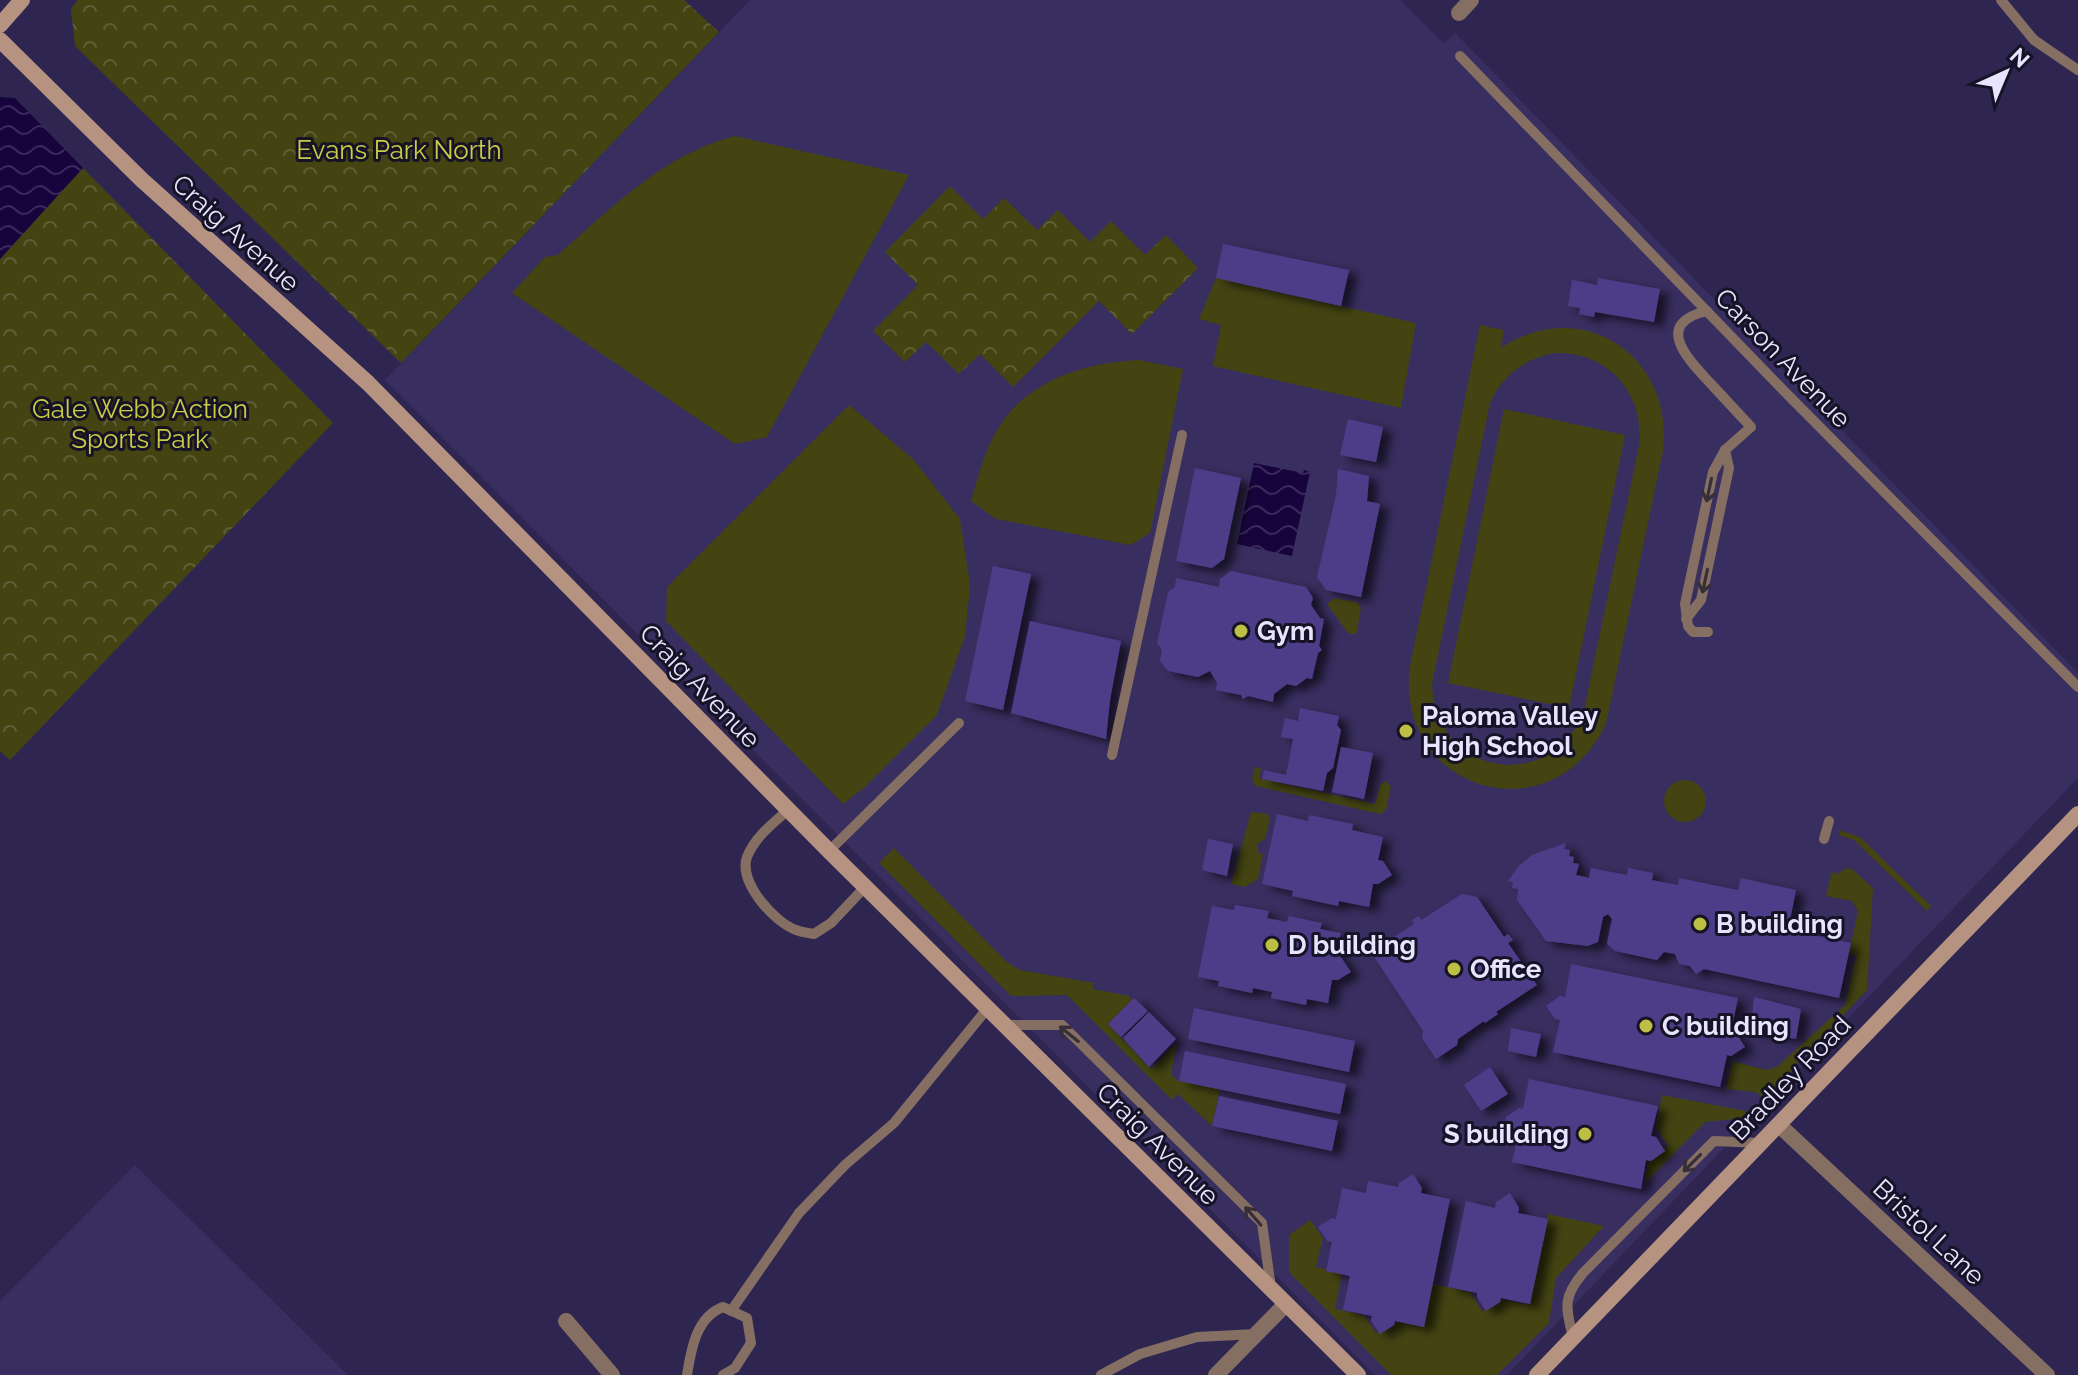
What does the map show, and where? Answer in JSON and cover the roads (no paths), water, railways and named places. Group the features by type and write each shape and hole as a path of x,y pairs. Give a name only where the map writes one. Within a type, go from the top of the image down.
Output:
{"street":[{"path":"0,25 22,0"},
{"path":"1459,13 1471,0"},
{"name":"Craig Avenue","path":"0,40 142,180 368,383 788,810 1358,1375"},
{"name":"Bradley Road","path":"1537,1375 2078,814"},
{"name":"Bristol Lane","path":"1779,1125 2047,1375"},
{"path":"1216,1375 1286,1304"},
{"path":"566,1321 612,1375"}],"lane":[{"path":"2001,0 2034,40 2078,70"},
{"name":"Carson Avenue","path":"1460,56 2078,687"},
{"path":"1707,311 1692,314 1684,321 1678,335 1679,343 1687,358 1751,427 1725,450 1713,472 1685,604 1686,619 1693,632 1708,632"},
{"path":"1112,755 1182,435"},
{"path":"829,851 959,723"},
{"path":"788,810 757,838 745,860 748,884 766,908 794,930 814,934 831,923 865,887"},
{"path":"1824,839 1829,821"},
{"path":"731,1311 799,1213 845,1165 894,1123 987,1009"},
{"path":"1004,1025 1062,1025 1074,1036 1262,1223 1271,1290"},
{"path":"1573,1338 1566,1306 1569,1290 1583,1273 1714,1141 1761,1143"},
{"path":"687,1375 695,1335 714,1311 723,1307 747,1318 751,1343 735,1368 723,1375"},
{"path":"1101,1375 1140,1354 1197,1337 1256,1334"}],"water":[{"path":"0,97 15,98 83,168 0,259"},
{"path":"1254,463 1310,472 1292,556 1237,544"}],"place":[{"name":"Gym","path":"1241,631"},
{"name":"Paloma Valley High School","path":"1406,731"},
{"name":"B building","path":"1700,924"},
{"name":"D building","path":"1272,945"},
{"name":"Office","path":"1454,969"},
{"name":"C building","path":"1646,1026"},
{"name":"S building","path":"1585,1134"}],"park label":[{"name":"Evans Park North","path":"399,150"},
{"name":"Gale Webb Action Sports Park","path":"140,424"}]}
